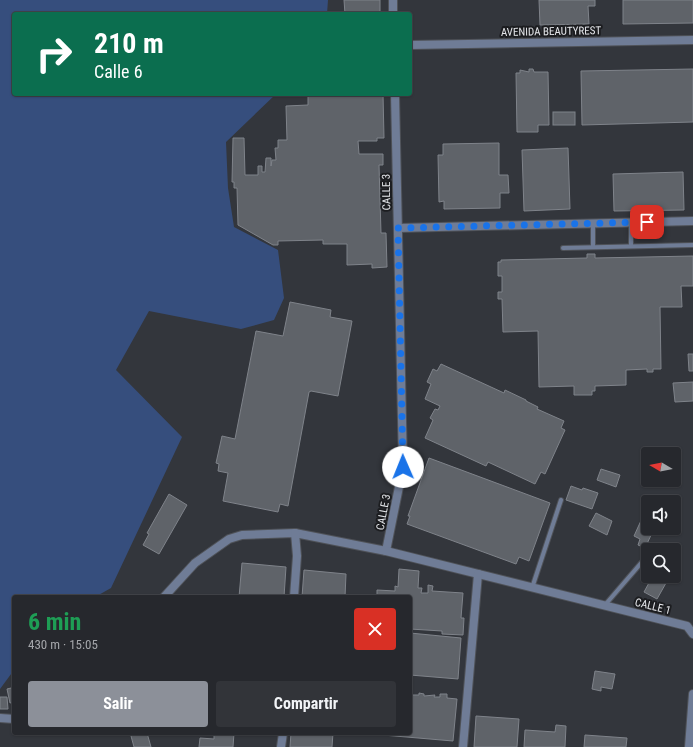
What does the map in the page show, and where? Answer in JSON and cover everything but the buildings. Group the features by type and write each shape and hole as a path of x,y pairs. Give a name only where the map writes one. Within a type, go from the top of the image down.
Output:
{"street":[{"path":"393,0 393,12"},
{"name":"AVENIDA BEAUTYREST","path":"412,45 693,40"},
{"name":"CALLE 3","path":"386,551 403,467 395,96"},
{"path":"398,228 693,221"},
{"path":"294,595 297,556 295,533"},
{"name":"CALLE 1","path":"166,595 195,563 229,539 242,535 295,533 386,551 687,626 693,634"},
{"path":"463,747 478,574"},
{"path":"689,747 693,694"},
{"path":"0,718 12,719"},
{"path":"282,747 283,735"}],"lane":[{"path":"631,223 631,246"},
{"path":"593,224 593,247"},
{"path":"563,248 693,245"},
{"path":"532,588 561,500"},
{"path":"604,605 641,563"}],"shaded area":[{"path":"0,0 328,0 327,12 12,12 12,96 274,96 226,142 228,188 234,227 278,250 284,298 274,320 241,329 149,311 116,370 182,437 111,588 99,595 12,595 12,673 0,689"}],"route":[{"path":"403,467 398,228 647,222"}]}
